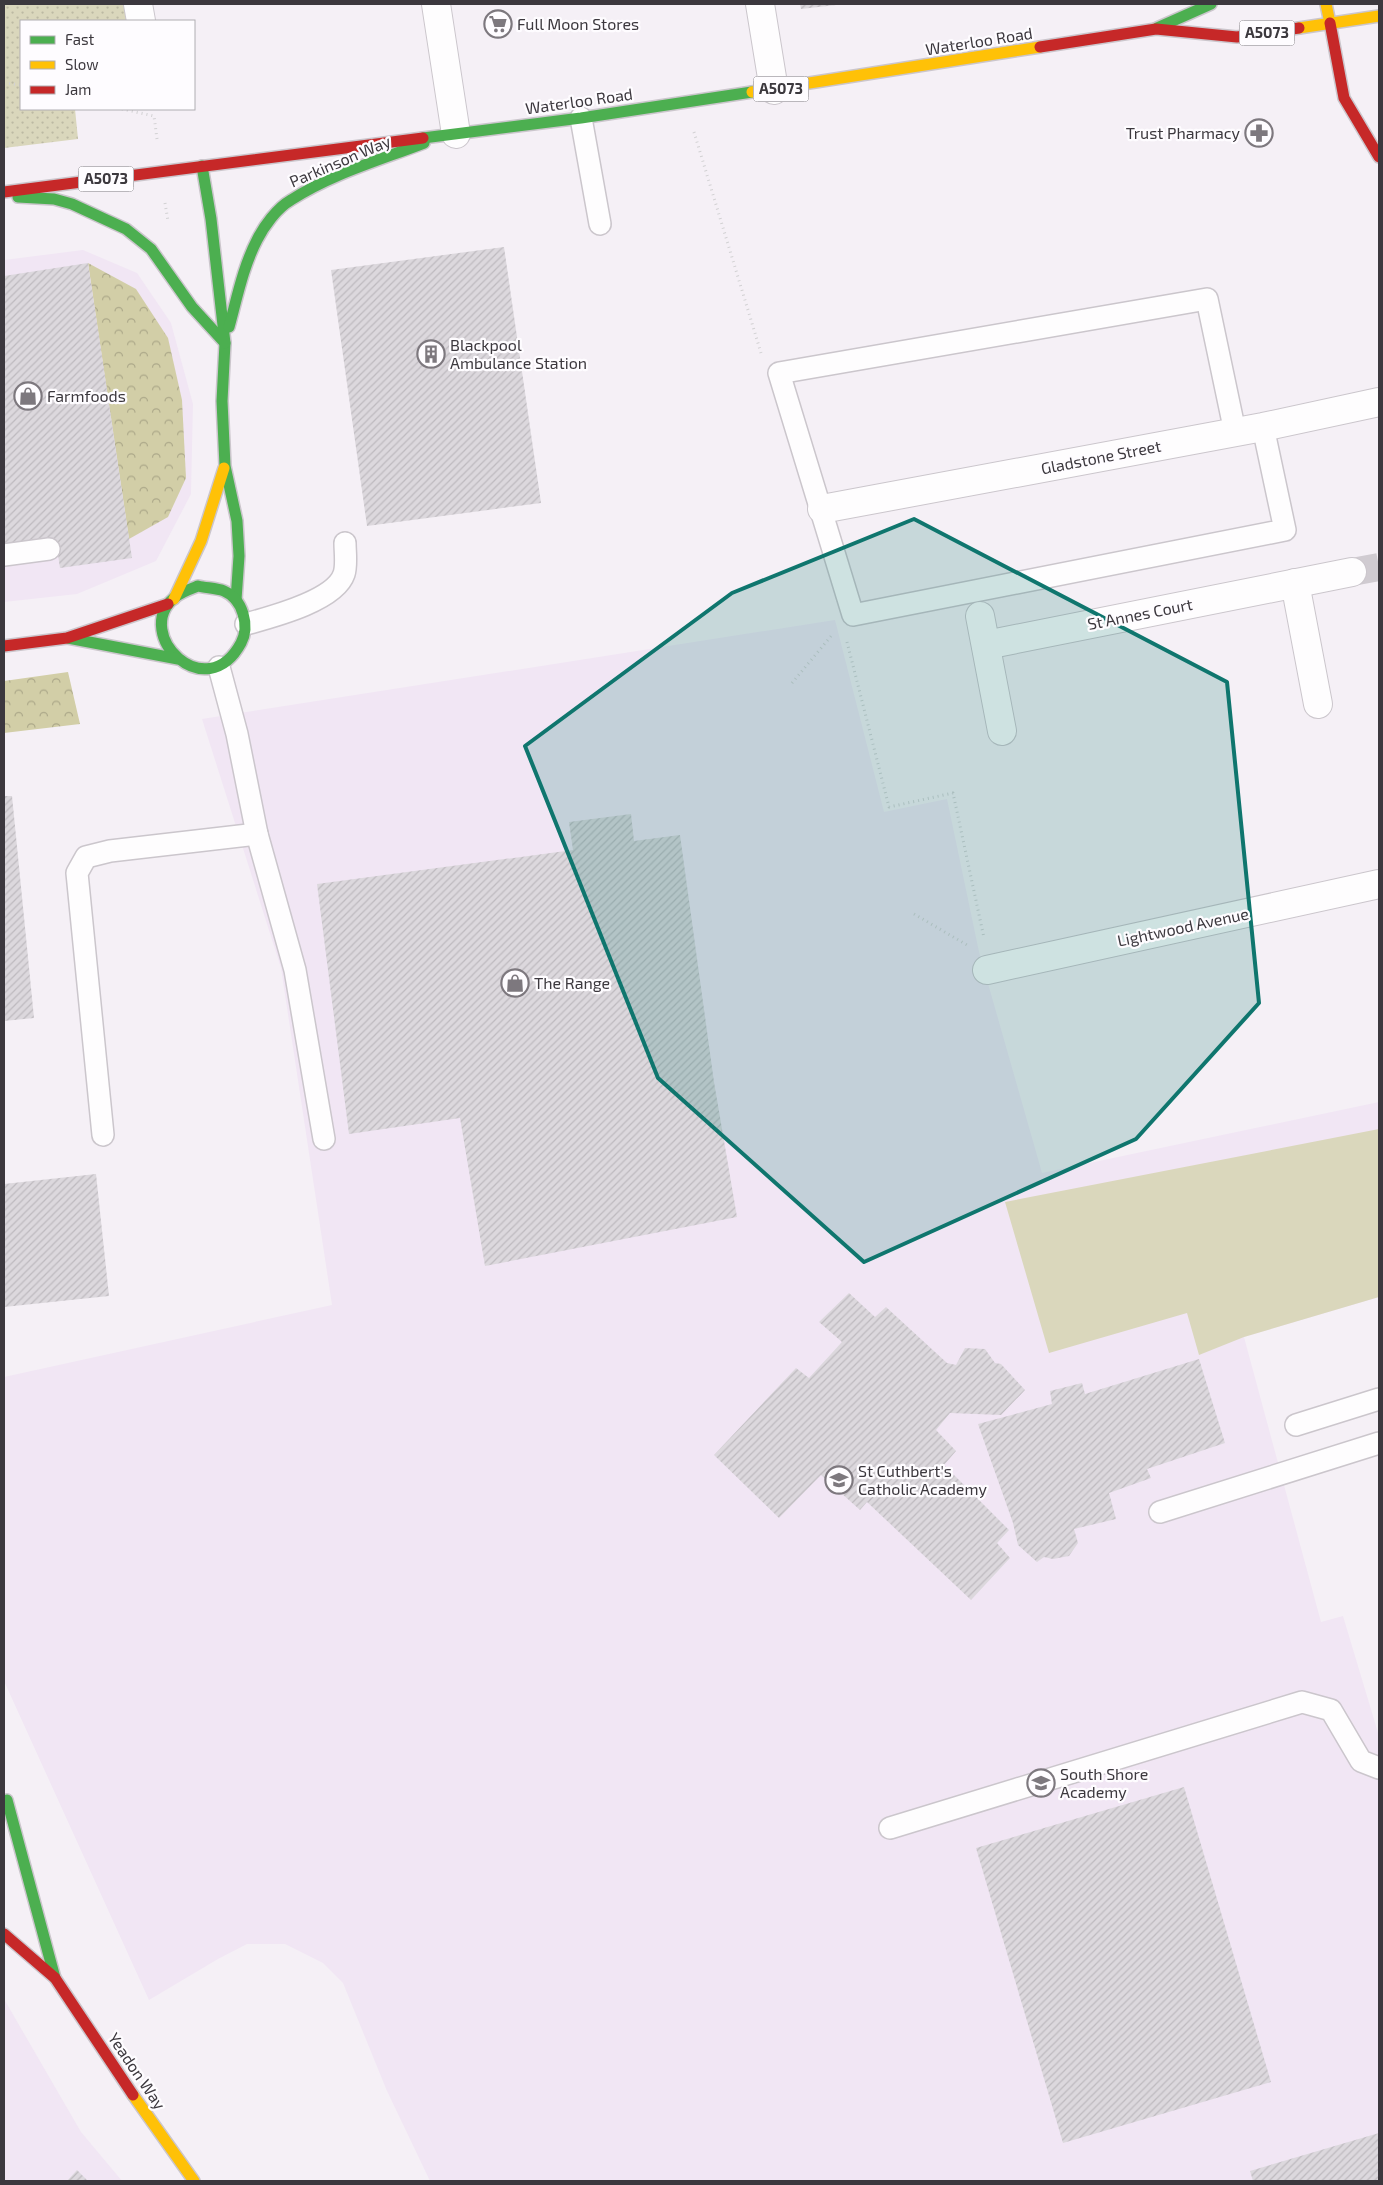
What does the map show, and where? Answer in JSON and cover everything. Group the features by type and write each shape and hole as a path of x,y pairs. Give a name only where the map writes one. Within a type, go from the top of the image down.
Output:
{"main road":[{"name":"Waterloo Road","path":"1156,29 1210,4"},
{"path":"1326,4 1344,98 1379,157"},
{"path":"1375,4 1378,19"},
{"name":"Waterloo Road","path":"4,192 582,118 774,90 1156,29 1237,37 1330,23 1378,19"},
{"name":"Parkinson Way","path":"225,343 248,260 257,239 274,215 290,200 340,176 448,135"},
{"name":"Parkinson Way","path":"202,166 211,219 225,343 222,402 225,466 237,521 239,556 236,600 243,611 246,624"},
{"path":"4,196 54,199 72,204 126,229 151,249 192,308 225,343"},
{"name":"Parkinson Way","path":"178,659 166,643 163,631 171,601 201,541 225,466"},
{"path":"4,646 67,638 171,601 192,588 212,586 225,591 236,600"},
{"path":"67,638 178,659 192,668 206,669 220,667 231,660 240,650 245,638 246,624"},
{"path":"4,1840 10,1816 5,1797"},
{"name":"Yeadon Way","path":"5,1797 55,1978"},
{"name":"Yeadon Way","path":"4,1934 55,1978 132,2094 194,2181"}],"street":[{"path":"138,4 141,20"},
{"path":"436,4 448,135"},
{"path":"760,4 774,90"},
{"name":"Gladstone Street","path":"822,509 1263,427 1379,402"},
{"name":"St Annes Court","path":"986,645 1352,572"},
{"path":"1295,583 1318,704"},
{"path":"980,616 1002,731"},
{"name":"Lightwood Avenue","path":"988,965 1379,884"}],"lane":[{"path":"582,118 600,224"},
{"path":"1235,432 1207,299 779,373 822,509 848,619 1285,530 1263,427"},
{"path":"246,624 276,616 324,596 340,582 344,574 345,543"},
{"path":"4,556 49,550"},
{"path":"220,667 257,834 295,970 324,1139"},
{"path":"103,1135 76,872 86,857 110,851 257,834"},
{"path":"1296,1425 1379,1399"},
{"path":"1160,1512 1379,1443"},
{"path":"890,1828 1302,1702 1330,1710 1362,1761 1379,1768"}],"path":[{"path":"4,83 20,85"},
{"path":"685,102 767,376 779,373"},
{"path":"127,110 154,116"},
{"path":"153,110 157,140"},
{"path":"792,683 848,619"},
{"path":"848,619 889,807 952,793 988,965"},
{"path":"914,914 988,965"}],"highlighted area":[{"path":"914,519 1227,682 1259,1003 1136,1139 864,1262 658,1078 525,746 732,593"}],"shaded area":[{"path":"4,4 138,4 141,20 20,20 20,110 75,110 78,139 4,148"},
{"path":"83,250 137,273 171,323 193,404 191,494 156,561 77,594 4,602 4,260"},
{"path":"835,620 884,812 947,799 979,952 1042,1173 1379,1102 1379,1297 1244,1337 1321,1622 1343,1616 1379,1736 1379,2181 430,2181 387,2091 343,1983 323,1963 285,1944 247,1944 149,2000 4,1681 4,1377 332,1305 281,968 202,719"},
{"path":"1379,1129 1379,1297 1244,1337 1199,1355 1187,1313 1049,1353 1005,1202"},
{"path":"4,1999 81,2132 122,2181 4,2181"}],"green space":[{"path":"88,263 136,289 168,338 182,400 186,478 168,517 129,539"},
{"path":"68,672 80,724 4,733 4,681"}],"building":[{"path":"800,4 835,4 836,5 801,9"},
{"name":"Blackpool Ambulance Station","path":"504,247 541,503 367,526 331,270"},
{"path":"88,263 132,558 60,568 56,542 4,549 4,276"},
{"path":"4,796 12,796 34,1018 4,1021"},
{"name":"The Range","path":"631,814 634,841 680,835 714,1082 737,1217 485,1266 460,1118 349,1134 317,884 573,850 569,822"},
{"path":"96,1174 109,1296 4,1307 4,1184"},
{"path":"849,1293 875,1317 886,1307 947,1363 956,1365 965,1348 985,1349 995,1363 1001,1364 1025,1390 1001,1415 950,1413 936,1430 956,1451 944,1465 1009,1530 997,1543 1010,1558 971,1600 867,1502 860,1510 821,1475 779,1518 714,1455 796,1368 809,1378 842,1342 819,1322"},
{"path":"1199,1359 1225,1443 1147,1469 1151,1478 1109,1493 1116,1519 1074,1529 1078,1543 1069,1556 1053,1559 1044,1557 1037,1562 1018,1545 1013,1523 978,1424 1052,1404 1050,1391 1082,1383 1085,1394"},
{"path":"1184,1787 1271,2082 1063,2143 976,1848"},
{"path":"1379,2133 1379,2181 1253,2181 1250,2171"},
{"path":"77,2170 88,2181 67,2181"}],"tunnel":[{"path":"1352,572 1379,567"}],"traffic: fast":[{"path":"1157,28 1211,4"},
{"path":"423,138 581,118 752,92"},
{"path":"229,327 252,250 263,229 281,208 306,191 339,175 424,143"},
{"path":"202,166 211,219 225,343 222,401 225,466 237,521 239,556 236,600"},
{"path":"18,197 54,199 72,204 126,229 151,249 192,307 225,343"},
{"path":"198,586 221,590 231,595 240,606 245,621 244,636 241,643 226,661 210,668 193,667 179,658 168,645 162,629 163,613 174,598 198,586"},
{"path":"68,638 178,659"},
{"path":"7,1800 55,1978"}],"traffic: slow":[{"path":"1326,4 1330,23"},
{"path":"1299,28 1379,16"},
{"path":"752,92 1040,47"},
{"path":"174,599 201,541 224,468"},
{"path":"133,2095 194,2181"}],"traffic: jam":[{"path":"1330,23 1344,98 1379,157"},
{"path":"1040,47 1156,29 1237,37 1299,28"},
{"path":"4,192 423,138"},
{"path":"4,646 67,638 168,604"},
{"path":"4,1934 55,1978 133,2095"}],"place":[{"name":"Full Moon Stores","path":"498,24"},
{"name":"Trust Pharmacy","path":"1259,133"},
{"name":"Blackpool Ambulance Station","path":"431,354"},
{"name":"Farmfoods","path":"28,396"},
{"name":"The Range","path":"515,983"},
{"name":"St Cuthbert's Catholic Academy","path":"839,1480"},
{"name":"South Shore Academy","path":"1041,1783"}]}
